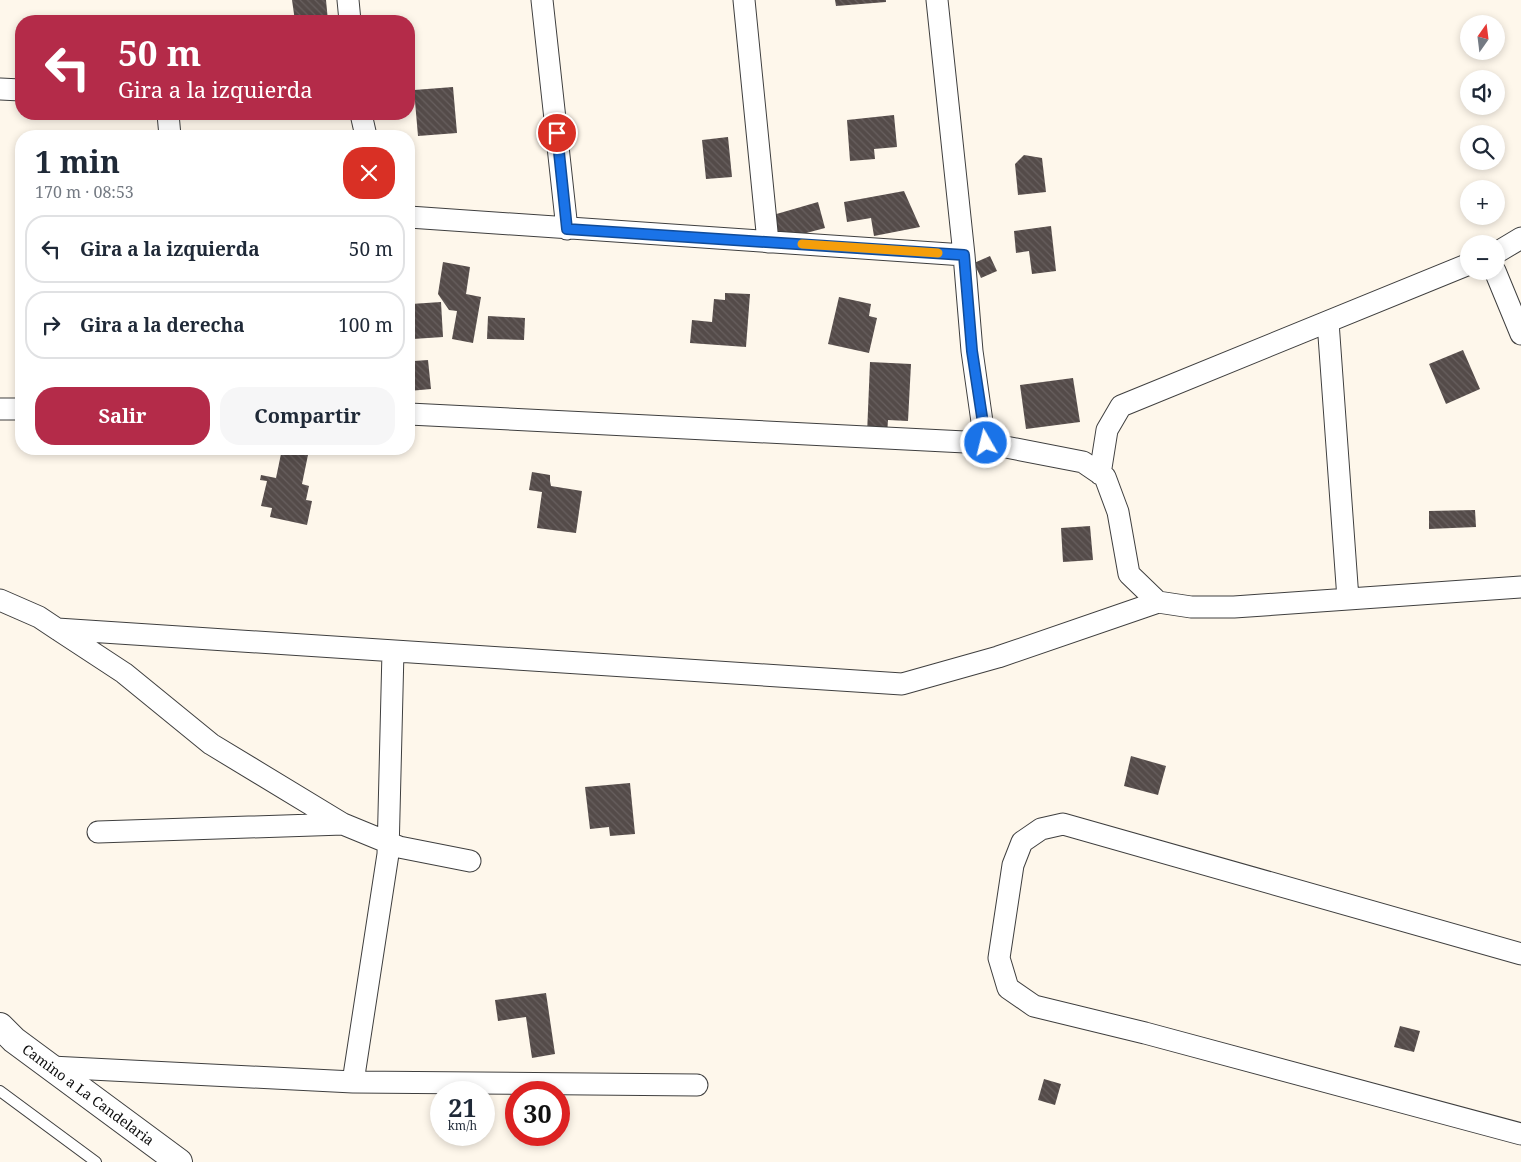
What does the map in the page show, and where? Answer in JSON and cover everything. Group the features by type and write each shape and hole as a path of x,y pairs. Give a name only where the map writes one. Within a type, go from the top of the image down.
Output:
{"street":[{"path":"348,0 349,15"},
{"path":"542,0 567,229"},
{"path":"744,0 768,242"},
{"path":"937,0 964,255 972,351 986,443"},
{"path":"0,89 15,90"},
{"path":"415,217 964,255"},
{"path":"1505,248 1521,238"},
{"path":"1100,474 1107,430 1121,406 1460,268"},
{"path":"1499,280 1521,334"},
{"path":"1328,322 1348,599"},
{"path":"0,409 15,409"},
{"path":"415,414 986,443 1083,462 1105,477 1118,512 1129,574 1158,602"},
{"path":"57,629 902,684 998,657 1158,602 1192,607 1234,607 1521,587"},
{"path":"0,600 39,617 124,673 211,744 343,824 399,848 470,861"},
{"path":"353,1082 388,854 393,651"},
{"path":"98,832 343,824"},
{"path":"1521,954 1063,824 1041,829 1022,842 1013,866 999,958 1008,988 1034,1006 1144,1033 1521,1134"},
{"name":"Camino a La Candelaria","path":"0,1026 14,1040 179,1162"},
{"path":"51,1067 353,1082 697,1085"}],"lane":[{"path":"0,1091 96,1162"},
{"path":"0,1099 11,1099"}],"building":[{"path":"292,0 326,0 327,15 294,15"},
{"path":"835,0 886,0 886,2 836,6"},
{"path":"453,87 457,133 418,136 415,90"},
{"path":"894,115 897,147 874,149 875,159 850,161 847,120"},
{"path":"728,137 732,177 706,179 702,140"},
{"path":"1024,155 1042,158 1046,192 1018,195 1015,164"},
{"path":"904,191 920,227 874,236 871,218 847,222 844,202"},
{"path":"818,202 825,228 780,240 773,215"},
{"path":"1051,226 1056,271 1032,274 1029,251 1016,253 1014,231"},
{"path":"990,256 997,271 981,278 974,263"},
{"path":"443,262 470,267 466,294 481,297 473,343 452,339 457,311 449,310 438,294"},
{"path":"725,293 750,294 746,347 690,343 692,320 712,322 714,299 725,300"},
{"path":"839,297 871,304 869,316 877,318 869,353 828,344"},
{"path":"441,302 443,337 415,339 415,304"},
{"path":"488,316 525,318 524,340 487,339"},
{"path":"1463,350 1480,389 1446,404 1429,364"},
{"path":"428,360 431,389 415,390 415,361"},
{"path":"870,362 911,364 908,421 888,420 887,435 867,434"},
{"path":"1073,378 1080,422 1026,429 1020,385"},
{"path":"281,455 308,455 302,484 309,486 306,500 312,501 307,525 270,517 272,508 261,506 267,481 260,480 261,475 276,478"},
{"path":"532,472 550,475 551,486 582,491 576,533 537,528 542,492 529,490"},
{"path":"1475,510 1476,527 1429,529 1429,511"},
{"path":"1090,526 1093,560 1063,562 1061,528"},
{"path":"1131,756 1166,766 1158,795 1124,786"},
{"path":"630,783 635,834 610,836 609,827 590,829 585,787"},
{"path":"546,993 555,1054 532,1058 526,1017 498,1021 495,1000"},
{"path":"1400,1026 1420,1031 1414,1052 1394,1047"},
{"path":"1044,1079 1061,1084 1055,1105 1038,1100"}],"slow traffic":[{"path":"802,244 938,253"}],"route":[{"path":"557,133 567,229 964,255 972,351 986,443"}]}
